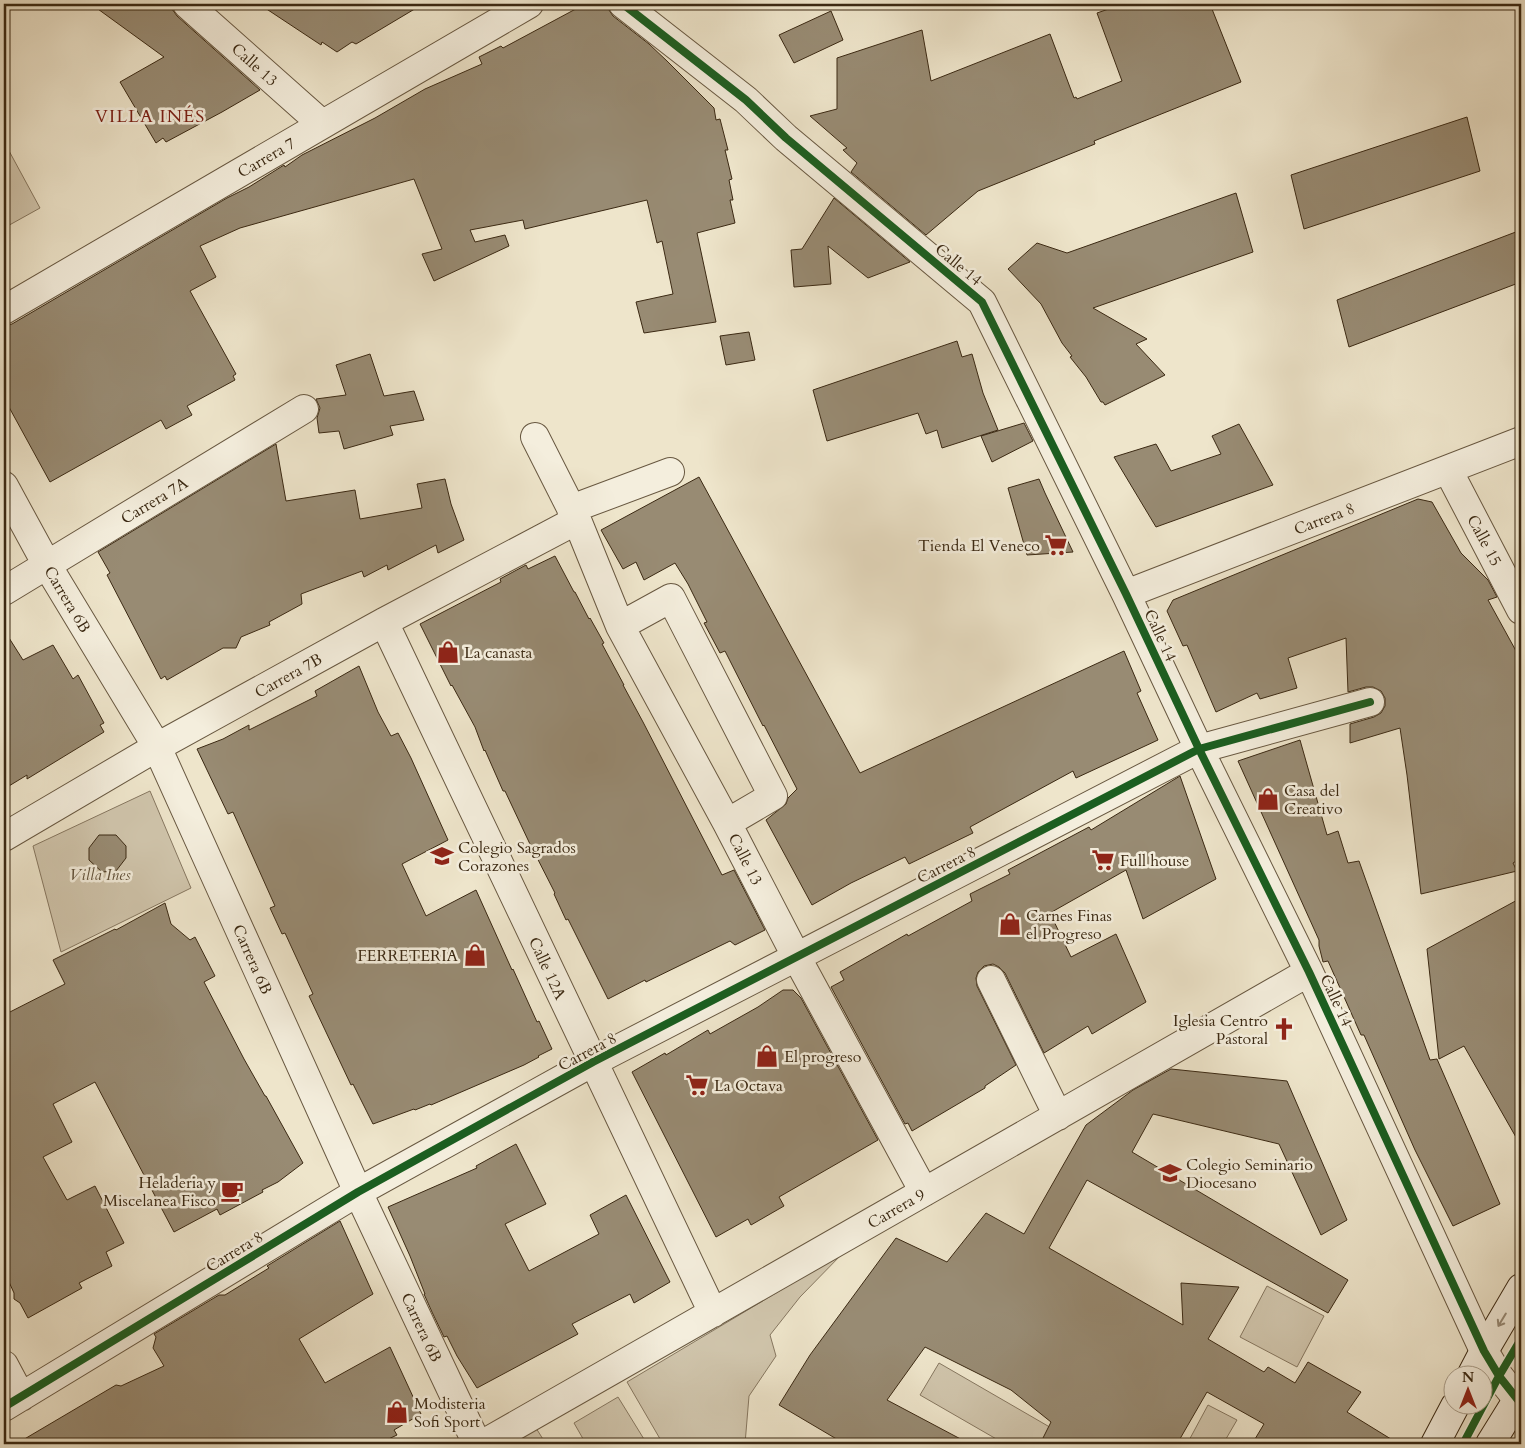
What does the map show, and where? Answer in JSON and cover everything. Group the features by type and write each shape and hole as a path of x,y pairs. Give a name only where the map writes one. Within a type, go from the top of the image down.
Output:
{"street":[{"name":"Calle 13","path":"187,4 322,124"},
{"name":"Carrera 7","path":"4,310 528,4"},
{"name":"Calle 14","path":"623,4 746,100 786,138 982,302 1309,972 1484,1351 1499,1376 1520,1398"},
{"name":"Carrera 7A","path":"4,591 304,409"},
{"name":"Calle 13","path":"535,437 574,515 620,626 924,1192"},
{"name":"Carrera 8","path":"1126,594 1521,441"},
{"name":"Calle 15","path":"1448,470 1521,610"},
{"name":"Carrera 7B","path":"4,837 157,747 574,515 670,472"},
{"name":"Carrera 6B","path":"4,486 47,565 157,747 358,1192 477,1444"},
{"path":"620,626 671,598 773,796 727,823"},
{"name":"Calle 12A","path":"384,622 714,1313"},
{"name":"Carrera 8","path":"12,1402 358,1192 593,1062 1199,749 1370,702"},
{"name":"Carrera 9","path":"483,1444 1309,972"},
{"path":"991,980 1058,1116"},
{"path":"1476,1366 1521,1288"},
{"path":"4,1365 12,1402"},
{"path":"1490,1444 1520,1398"},
{"path":"1435,1444 1450,1416"}],"green space":[{"path":"8,149 40,208 4,228 4,151"},
{"name":"Villa Ines","path":"150,791 191,888 61,952 33,846"},
{"path":"843,1253 800,1297 770,1335 776,1356 749,1396 745,1444 663,1444 627,1382"},
{"path":"1267,1286 1324,1316 1297,1367 1240,1337"},
{"path":"939,1363 1060,1433 1054,1444 1005,1444 920,1395"},
{"path":"618,1397 647,1444 586,1444 574,1423"},
{"path":"1208,1405 1237,1420 1223,1444 1187,1444"},
{"path":"536,1428 546,1444 511,1444"}],"building":[{"path":"91,4 172,4 172,9 177,16 260,90 166,142 163,138 156,143 120,82 164,57"},
{"path":"259,4 423,4 356,44 352,42 337,52 322,42 321,45"},
{"path":"585,4 608,4 613,16 649,44 667,61 714,108 716,120 720,119 728,150 725,150 732,179 729,180 733,200 730,200 735,223 697,233 716,322 644,333 636,302 673,294 662,241 657,243 647,200 525,229 523,220 470,230 475,242 505,235 509,246 434,281 422,254 442,249 414,179 240,228 200,246 216,277 190,291 236,374 233,376 235,380 187,406 192,415 166,429 161,420 50,482 4,398 4,395 8,393 4,386 4,326 12,324 284,165 285,167 302,155 375,118 425,89 482,64 479,57 501,46 503,48"},
{"path":"1123,4 1210,4 1241,82 1094,141 1095,144 978,191 926,235 851,172 857,163 843,150 847,148 810,116 837,109 837,58 922,30 931,81 1050,34 1074,98 1076,97 1077,99 1122,81 1097,13"},
{"path":"831,11 843,40 794,63 779,35"},
{"path":"1467,117 1480,171 1304,229 1291,175"},
{"path":"1236,193 1253,252 1093,308 1147,339 1136,344 1165,375 1105,405 1070,357 1072,356 1062,343 1041,304 1008,269 1037,243 1067,253"},
{"path":"834,198 910,262 868,278 828,246 831,284 794,287 791,250 802,249"},
{"path":"1521,230 1521,282 1349,347 1337,300"},
{"path":"749,332 755,360 726,365 720,336"},
{"path":"957,341 962,357 972,354 983,393 998,430 942,448 937,430 926,434 918,413 827,441 813,390"},
{"path":"370,354 384,396 414,391 424,420 390,426 393,435 344,449 339,431 319,433 317,418 320,408 316,399 346,395 336,365"},
{"path":"1024,423 1033,441 992,462 981,436"},
{"path":"1239,424 1273,485 1156,527 1114,457 1156,444 1171,471 1221,454 1212,436"},
{"path":"276,444 286,501 355,490 360,519 422,508 417,484 445,479 451,504 464,540 438,553 436,545 388,570 387,565 364,577 362,571 301,594 302,604 269,622 270,625 241,637 236,648 223,648 167,680 165,676 161,679 107,575 110,573 98,552"},
{"path":"699,477 860,773 1124,651 1141,691 1137,693 1158,740 1076,778 1073,771 970,827 973,833 909,864 905,857 851,883 812,905 766,820 786,804 788,798 797,789 725,651 720,653 704,623 707,622 688,584 675,563 644,580 636,562 623,569 601,530"},
{"path":"1039,479 1073,552 1027,555 1008,488"},
{"path":"1418,499 1432,502 1461,553 1488,580 1497,597 1488,600 1521,660 1521,858 1513,863 1517,871 1421,894 1400,728 1350,743 1350,724 1381,713 1385,706 1385,698 1381,691 1373,687 1348,692 1346,638 1288,658 1297,688 1260,699 1257,693 1216,712 1187,645 1183,646 1167,611 1173,600"},
{"path":"555,556 604,643 602,644 722,875 734,870 765,930 735,945 730,941 608,999 568,919 566,920 555,893 484,751 475,727 451,686 420,624 501,582 500,579 526,565 528,569"},
{"path":"4,630 23,660 53,645 73,679 78,675 104,723 100,725 104,732 27,779 27,775 4,789"},
{"path":"359,666 378,712 391,736 398,733 411,758 448,840 402,864 426,916 476,890 512,970 552,1049 524,1065 431,1105 373,1124 353,1084 351,1085 309,996 313,994 285,933 282,934 270,908 275,906 233,812 228,814 197,749 223,739 249,725 249,730 317,696 315,691"},
{"path":"1300,740 1327,835 1338,831 1348,863 1359,861 1430,1060 1437,1059 1500,1204 1453,1226 1415,1150 1364,1035 1361,1035 1328,961 1323,962 1319,940 1238,761"},
{"path":"1180,776 1216,879 1143,919 1126,870 1050,913 1071,957 1116,934 1146,1002 1092,1034 1088,1026 1044,1053 1005,973 993,964 984,966 978,972 976,978 977,986 1016,1065 985,1086 985,1088 912,1131 908,1123 905,1124 831,987 844,980 840,972 907,934 908,936 972,901 970,894 1010,874 1008,870 1089,827 1091,830"},
{"path":"99,835 116,835 126,846 126,858 116,871 102,872 89,860 89,848"},
{"path":"1521,898 1521,1146 1464,1046 1439,1059 1427,949"},
{"path":"165,903 171,924 190,940 195,937 215,976 204,982 244,1059 303,1163 278,1182 262,1190 263,1192 220,1215 217,1209 174,1232 95,1082 53,1104 72,1142 43,1157 67,1200 95,1186 124,1243 106,1252 112,1266 79,1283 82,1288 28,1318 20,1303 14,1299 14,1293 4,1271 4,1015 65,984 53,960 116,930"},
{"path":"783,990 793,990 801,998 878,1140 779,1197 784,1206 751,1225 748,1219 716,1237 632,1072 665,1053 666,1055 708,1030 710,1034 758,1007"},
{"path":"1171,1069 1287,1081 1347,1220 1321,1235 1279,1144 1153,1114 1132,1152 1348,1280 1328,1313 1087,1180 1049,1248 1183,1325 1181,1283 1239,1287 1208,1339 1264,1372 1268,1367 1295,1383 1308,1362 1361,1392 1347,1412 1399,1444 1252,1444 1264,1424 1207,1392 1177,1444 1040,1444 1051,1422 1011,1390 925,1347 887,1400 970,1444 845,1444 779,1405 810,1355 896,1238 947,1262 986,1213 1024,1234 1086,1125 1133,1090"},
{"path":"516,1144 546,1204 505,1224 529,1271 599,1234 590,1215 626,1195 670,1282 634,1303 630,1294 572,1324 578,1334 477,1388 447,1336 444,1337 388,1207 477,1168 476,1166"},
{"path":"340,1221 373,1294 299,1339 325,1383 390,1347 421,1414 394,1430 397,1435 378,1444 16,1444 116,1385 121,1386 164,1366 153,1348 156,1337 154,1334 219,1295 225,1295 269,1268 267,1266"}],"cycle path":[{"path":"623,4 746,100 786,138 982,302 1309,972 1484,1351 1499,1376 1518,1400 1521,1401"},
{"path":"4,1407 358,1192 593,1062 1199,749 1370,702"},
{"path":"1463,1444 1521,1339"}],"place":[{"name":"Tienda El Veneco","path":"1056,545"},
{"name":"La canasta","path":"448,652"},
{"name":"Casa del Creativo","path":"1268,799"},
{"name":"Colegio Sagrados Corazones","path":"442,856"},
{"name":"Full house","path":"1103,860"},
{"name":"Carnes Finas el Progreso","path":"1010,924"},
{"name":"FERRETERIA","path":"475,955"},
{"name":"Iglesia Centro Pastoral","path":"1284,1029"},
{"name":"El progreso","path":"767,1056"},
{"name":"La Octava","path":"697,1085"},
{"name":"Colegio Seminario Diocesano","path":"1170,1173"},
{"name":"Heladeria y Miscelanea Fisco","path":"232,1191"},
{"name":"Modisteria Sofi Sport","path":"397,1412"}],"district":[{"name":"VILLA INÉS","path":"150,116"}]}
